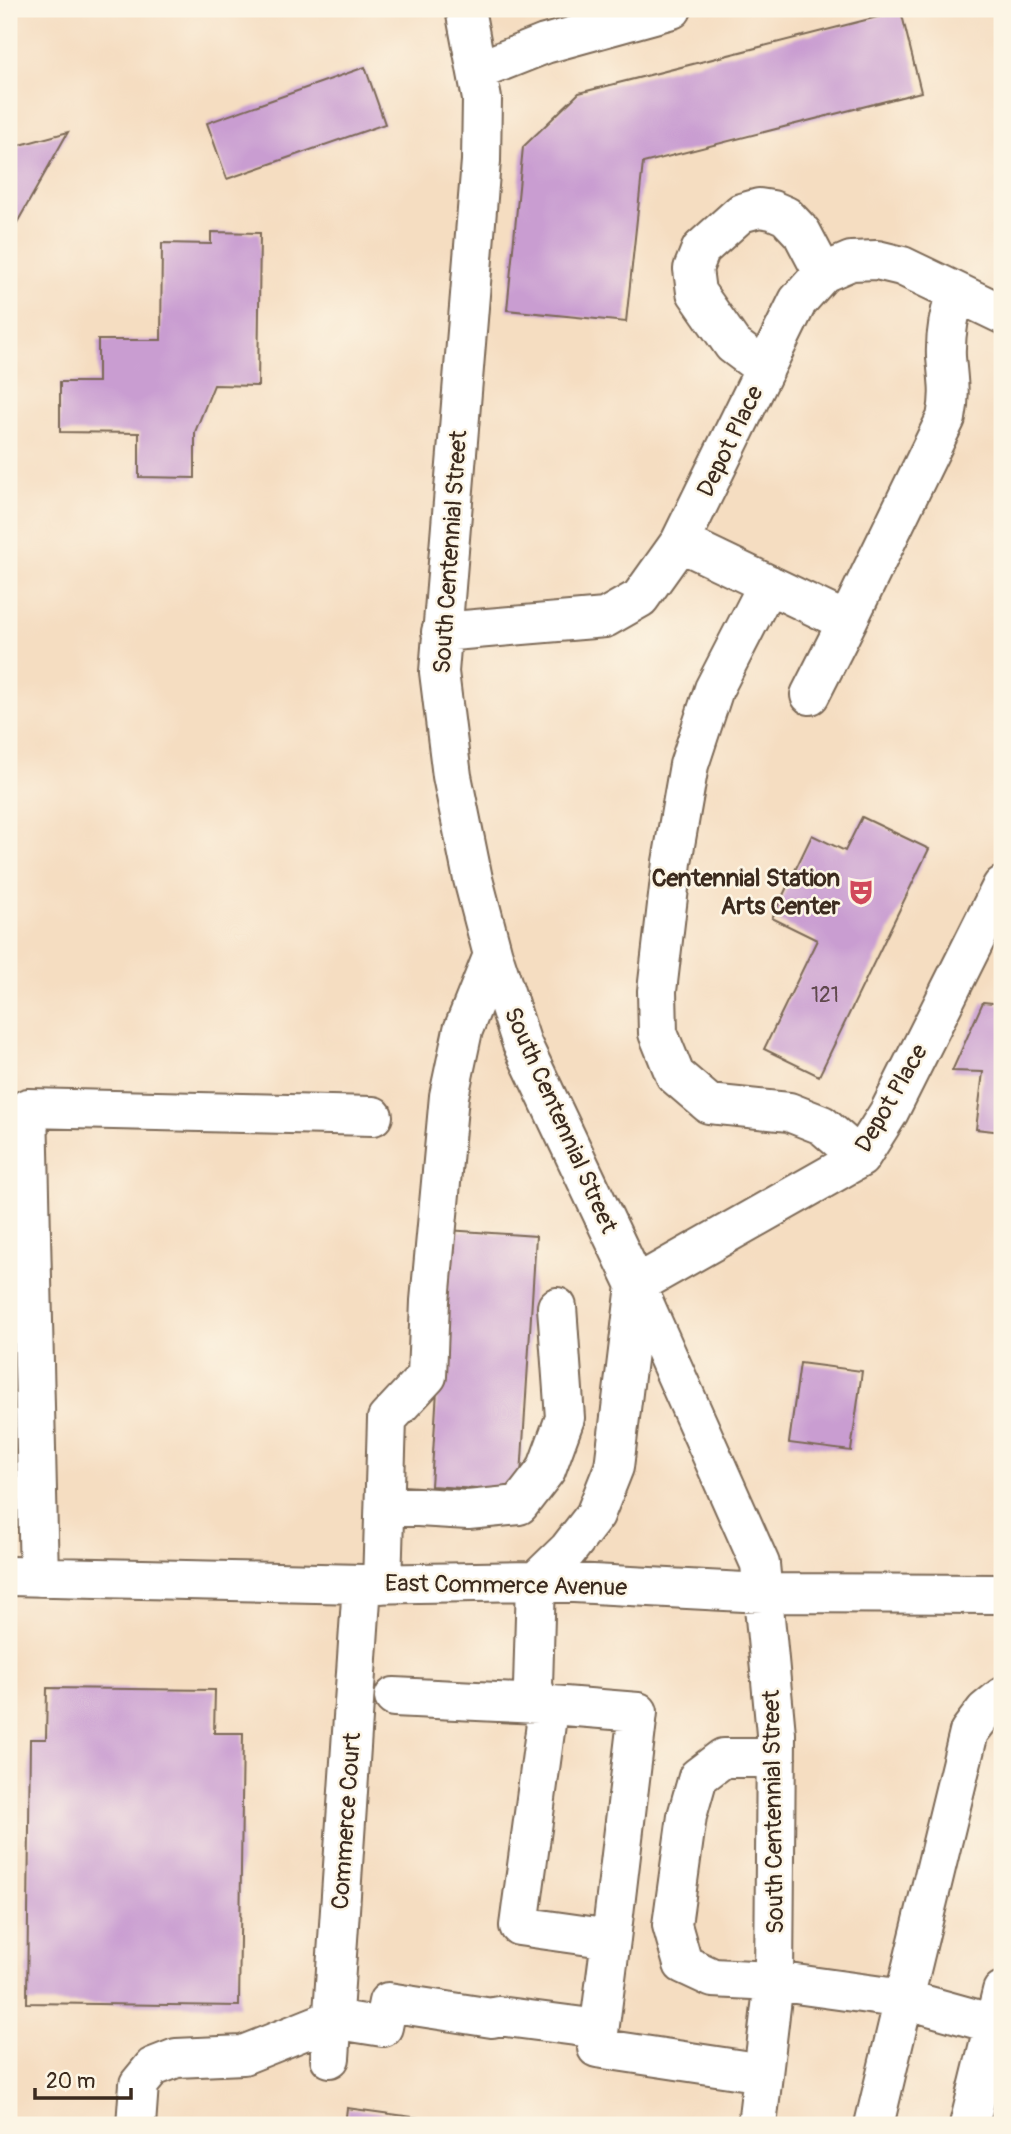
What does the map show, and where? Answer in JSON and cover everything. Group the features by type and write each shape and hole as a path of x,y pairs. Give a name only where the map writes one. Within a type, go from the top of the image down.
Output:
{"street":[{"name":"South Centennial Street","path":"465,9 482,99 481,161 439,672 452,776 473,878 493,955 522,1044 636,1285 760,1564 776,1758 774,1981 757,2125"},
{"path":"477,71 545,44 672,9"},
{"path":"765,369 733,345 696,292 693,269 701,249 741,213 759,208 772,210 786,216 802,233 823,273"},
{"name":"Depot Place","path":"441,632 605,618 640,598 680,541 798,301 823,273 851,261 877,260 902,266 1002,314"},
{"path":"810,695 946,418 950,396 946,356 947,331 956,292"},
{"path":"680,541 847,622"},
{"path":"768,584 714,689 689,765 670,875 657,991 658,1033 674,1075 709,1104 789,1112 822,1125 860,1158"},
{"name":"Depot Place","path":"636,1285 860,1158 889,1112 1002,886"},
{"name":"Commerce Court","path":"330,2058 341,2020 372,1584 385,1505 387,1419 427,1376 430,1301 449,1097 463,1030 493,955"},
{"path":"24,1576 28,1108 373,1116"},
{"path":"611,1939 519,1926 545,1724 533,1686 536,1581 568,1550 595,1515 614,1466 636,1285"},
{"path":"385,1505 468,1510 519,1505 546,1470 565,1418 557,1307"},
{"name":"East Commerce Avenue","path":"24,1576 372,1584 536,1581 763,1593 1002,1594"},
{"path":"394,1697 638,1712 597,2048 763,2073"},
{"path":"874,2125 969,1732 985,1711 1002,1697"},
{"path":"776,1758 723,1758 698,1777 687,1816 672,1925 683,1964 713,1978 774,1981 904,1999 998,2007 969,2125"},
{"path":"136,2125 139,2084 153,2067 176,2058 243,2055 341,2020 383,2028 388,2002 492,2018 499,2016 600,2029"}],"building":[{"path":"901,11 921,92 643,163 626,322 507,310 523,147 579,93"},
{"path":"365,67 385,124 227,179 207,123"},
{"path":"68,132 9,237 9,148"},
{"path":"211,232 260,233 258,386 214,385 195,432 195,478 139,477 139,433 60,432 60,382 98,382 98,340 161,340 162,243 211,244"},
{"path":"862,817 929,849 819,1076 764,1049 817,940 772,918 812,835 845,851"},
{"path":"983,1002 1002,1004 1002,1132 976,1129 983,1072 952,1071"},
{"path":"447,1230 536,1236 520,1492 431,1486"},
{"path":"800,1363 862,1371 851,1451 789,1443"},
{"path":"9,1364 17,1364 14,1513 9,1513"},
{"path":"47,1688 215,1690 214,1733 243,1733 239,2006 27,2003 30,1739 46,1739"},
{"path":"347,2108 464,2124 464,2125 345,2125"}],"place":[{"name":"Centennial Station Arts Center","path":"861,892"}]}
